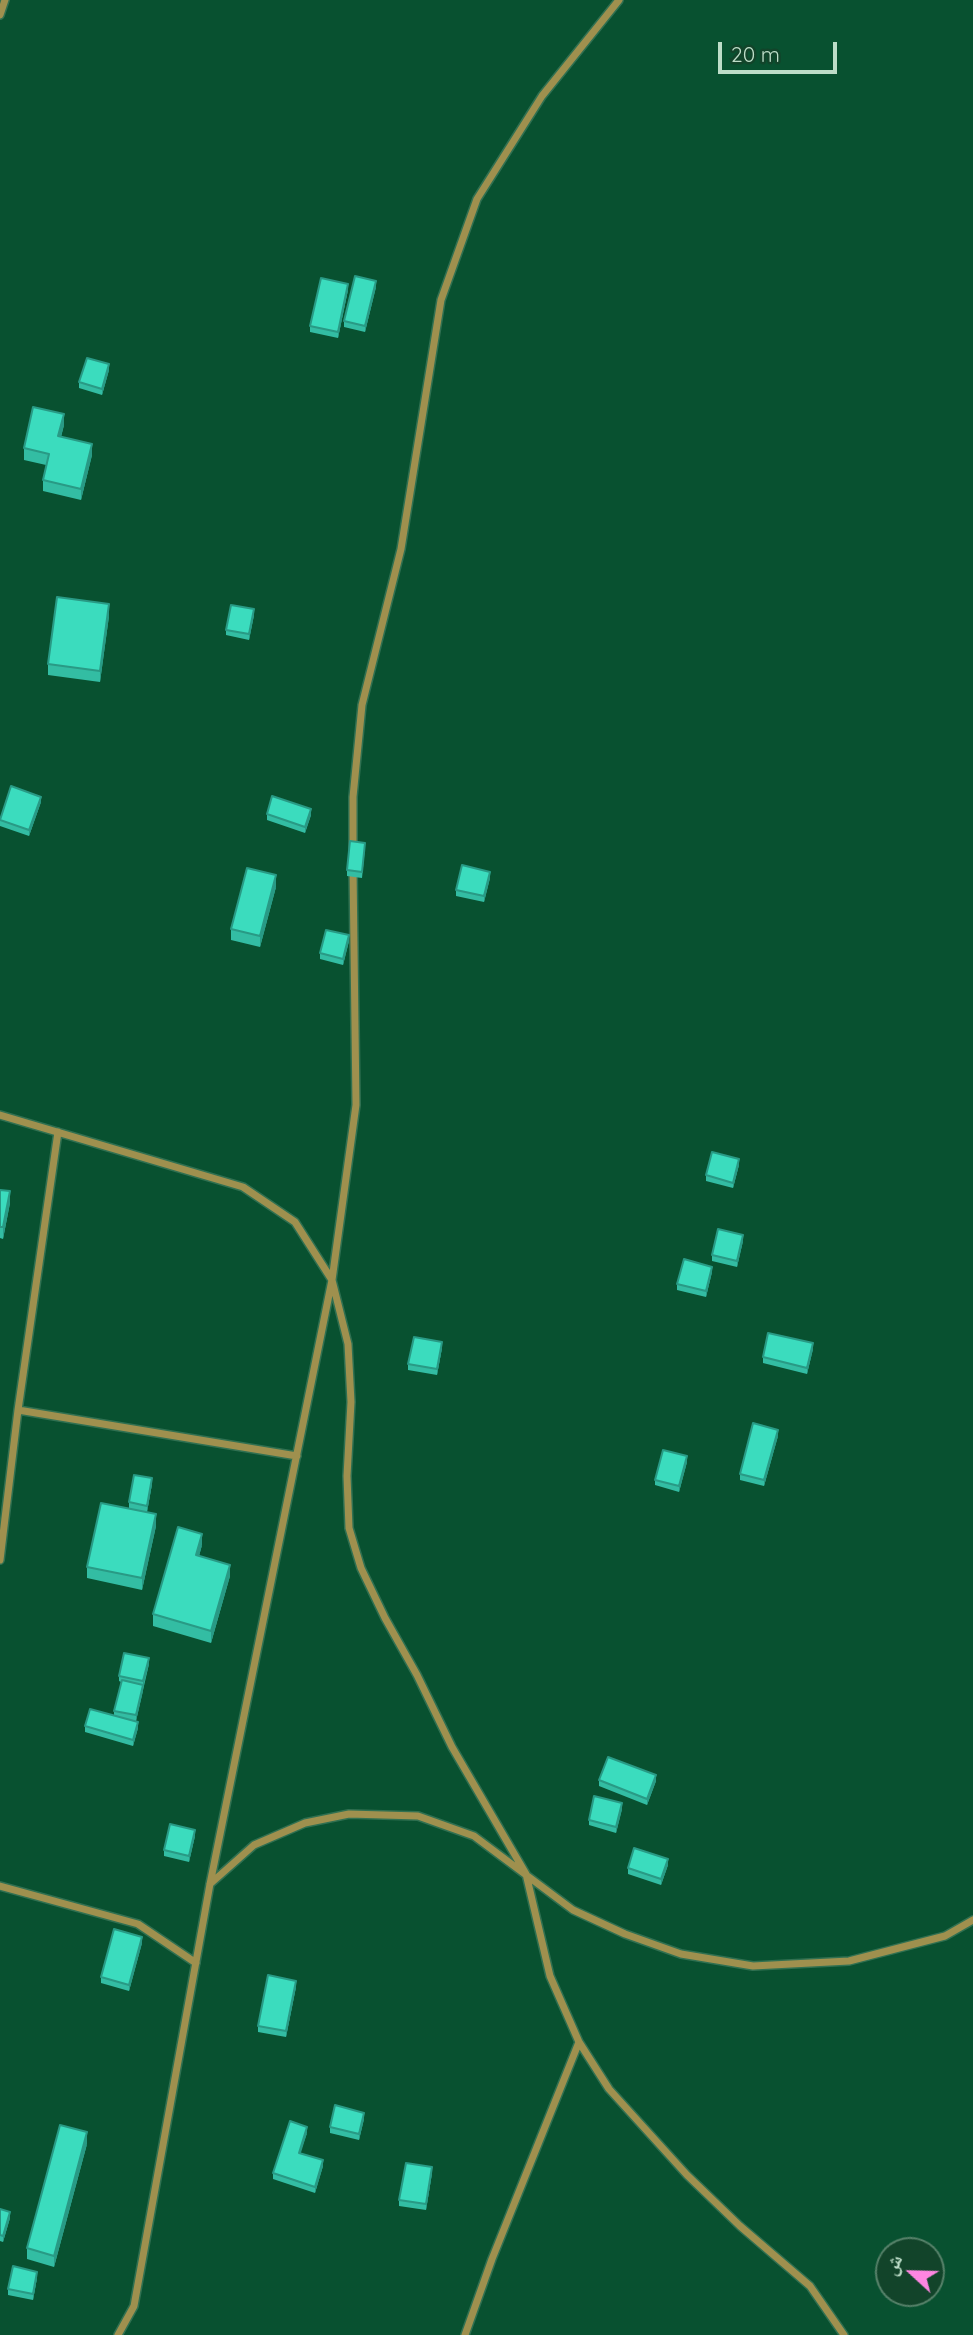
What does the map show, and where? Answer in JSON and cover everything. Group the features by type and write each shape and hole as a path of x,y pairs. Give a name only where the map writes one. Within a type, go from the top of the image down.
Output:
{"street":[{"path":"0,15 5,0"},
{"path":"118,2335 134,2306 210,1884 332,1280 356,1105 354,797 362,705 401,550 441,300 477,199 542,96 619,0"},
{"path":"0,1115 243,1186 295,1222 332,1280 348,1344 351,1402 346,1476 349,1528 361,1568 452,1747 526,1874 550,1976 579,2042 609,2089 635,2118 687,2175 740,2226 810,2286 844,2335"},
{"path":"0,1560 18,1410 58,1132"},
{"path":"18,1410 297,1455"},
{"path":"210,1884 254,1845 305,1823 349,1814 418,1816 474,1836 573,1910 625,1934 681,1954 753,1966 849,1961 945,1936 973,1920"},
{"path":"0,1886 138,1924 196,1963"},
{"path":"465,2335 492,2259 579,2042"}],"building":[{"path":"355,276 376,281 365,326 344,321"},
{"path":"321,278 348,284 338,332 310,326"},
{"path":"87,358 109,364 102,389 79,382"},
{"path":"33,407 64,414 58,436 92,444 81,489 43,480 49,454 24,448"},
{"path":"57,597 109,604 100,671 48,664"},
{"path":"231,605 254,609 249,634 226,630"},
{"path":"11,786 41,797 29,830 0,820"},
{"path":"272,796 311,809 305,827 267,814"},
{"path":"350,841 365,843 362,872 347,870"},
{"path":"462,865 490,872 484,896 456,890"},
{"path":"247,868 276,875 260,936 231,929"},
{"path":"326,930 349,935 343,959 320,953"},
{"path":"712,1152 739,1159 733,1183 706,1175"},
{"path":"0,1190 10,1191 3,1227 0,1227"},
{"path":"718,1229 743,1235 737,1261 712,1255"},
{"path":"684,1259 712,1267 706,1291 677,1284"},
{"path":"768,1333 813,1343 807,1368 763,1357"},
{"path":"414,1337 442,1342 437,1369 408,1364"},
{"path":"753,1423 778,1430 764,1480 740,1474"},
{"path":"663,1450 687,1456 679,1486 655,1480"},
{"path":"134,1475 152,1478 147,1506 129,1502"},
{"path":"101,1503 156,1514 142,1578 87,1567"},
{"path":"178,1527 202,1534 196,1555 230,1565 211,1631 153,1614"},
{"path":"124,1653 149,1658 143,1681 119,1676"},
{"path":"122,1680 143,1685 136,1715 114,1711"},
{"path":"90,1709 138,1722 133,1740 85,1726"},
{"path":"608,1757 656,1775 647,1799 599,1780"},
{"path":"594,1796 622,1803 616,1827 589,1820"},
{"path":"170,1824 195,1830 189,1856 164,1850"},
{"path":"634,1848 668,1859 661,1879 628,1868"},
{"path":"114,1929 142,1937 129,1985 101,1977"},
{"path":"268,1975 296,1981 286,2031 258,2026"},
{"path":"335,2105 364,2113 359,2134 330,2127"},
{"path":"290,2121 307,2127 299,2153 323,2160 315,2187 273,2173"},
{"path":"60,2125 87,2132 54,2256 27,2248"},
{"path":"406,2163 432,2167 426,2204 399,2200"},
{"path":"0,2209 10,2212 3,2236 0,2235"},
{"path":"13,2266 37,2272 33,2294 8,2289"}]}
